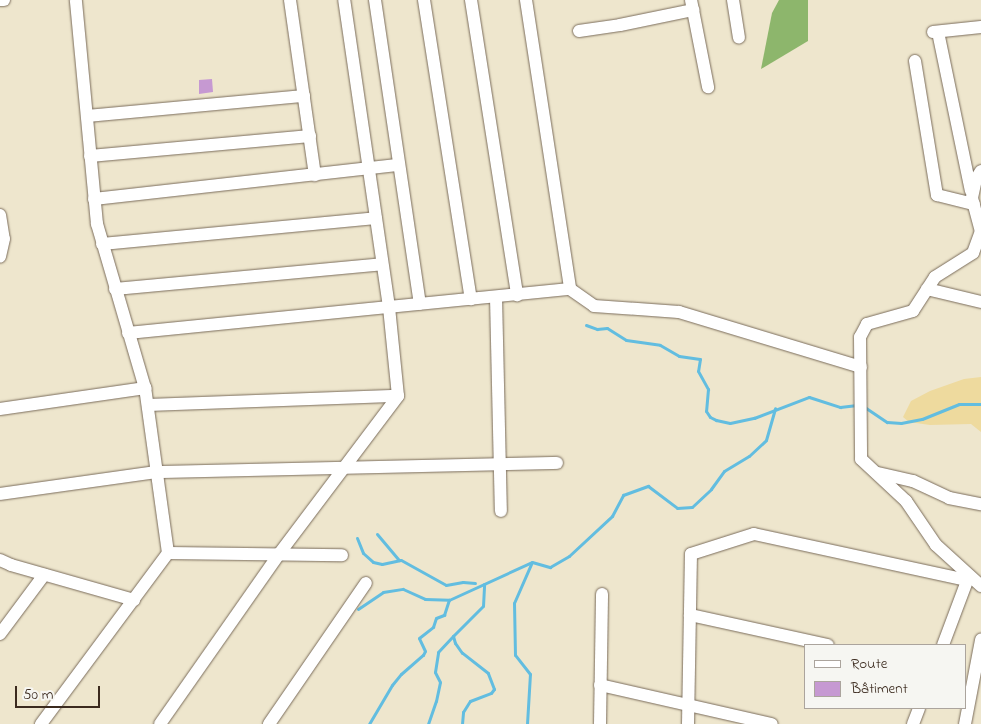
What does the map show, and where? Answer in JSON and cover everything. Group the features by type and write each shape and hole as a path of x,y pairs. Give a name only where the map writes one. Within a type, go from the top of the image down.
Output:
{"street":[{"path":"41,724 168,553 145,388 102,244 94,199 76,0"},
{"path":"290,0 315,175"},
{"path":"160,724 279,554 398,396 376,218 344,0"},
{"path":"376,0 420,304"},
{"path":"424,0 471,299"},
{"path":"471,0 518,295"},
{"path":"526,0 570,289"},
{"path":"733,0 739,38"},
{"path":"579,31 620,25 692,5 708,87"},
{"path":"981,26 936,32 981,231 973,253 935,278 913,311 867,324 860,337 862,367 861,459 906,501 936,545 968,578 981,586"},
{"path":"915,61 937,195 973,201"},
{"path":"87,116 304,96"},
{"path":"90,156 310,136"},
{"path":"94,199 400,165"},
{"path":"973,201 976,179 981,171"},
{"path":"0,215 4,238 0,257"},
{"path":"102,244 376,218"},
{"path":"115,289 382,264"},
{"path":"128,333 570,289 594,306 679,312 862,367"},
{"path":"927,289 981,302"},
{"path":"496,297 501,511"},
{"path":"0,409 145,388"},
{"path":"148,405 398,396"},
{"path":"0,494 157,472 557,463"},
{"path":"876,473 913,481 949,498 981,504"},
{"path":"688,724 691,554 754,534 968,578"},
{"path":"168,553 342,555"},
{"path":"0,560 44,575 134,600"},
{"path":"0,634 44,575"},
{"path":"942,644 968,578"},
{"path":"270,724 366,583"},
{"path":"600,724 602,594"},
{"path":"690,615 823,644"},
{"path":"965,724 981,640"},
{"path":"600,685 772,724"},
{"path":"913,724 919,709"}],"green space":[{"path":"779,0 808,0 808,41 761,69 772,13"}],"sand":[{"path":"981,377 981,432 971,424 930,425 909,422 903,417 911,401 930,391 964,379"}],"building":[{"path":"212,79 213,92 199,94 199,80"}],"waterway":[{"path":"586,325 597,329 607,328 626,340 660,345 679,356 700,359 698,371 708,389 706,411 710,417 716,420 730,423 754,418 809,397 840,407 857,405"},
{"path":"863,406 887,422 901,423 922,419 959,404 981,404"},
{"path":"369,724 392,685 401,674 423,655 425,651 419,638 433,627 436,618 444,615 449,600 532,562 550,567 569,556 612,516 623,495 648,486 677,508 692,507 711,489 724,471 749,456 766,440 775,408"},
{"path":"377,534 399,560"},
{"path":"357,538 363,553 373,562 382,564 401,560 446,585 463,582 475,583"},
{"path":"527,724 530,674 515,655 514,603 531,564"},
{"path":"462,724 463,712 470,701 491,693 494,689 488,673 462,653 455,643 453,636 483,606 484,584"},
{"path":"358,609 383,592 403,589 425,599 449,600"},
{"path":"428,724 440,682 435,672 438,652 453,636"}]}
